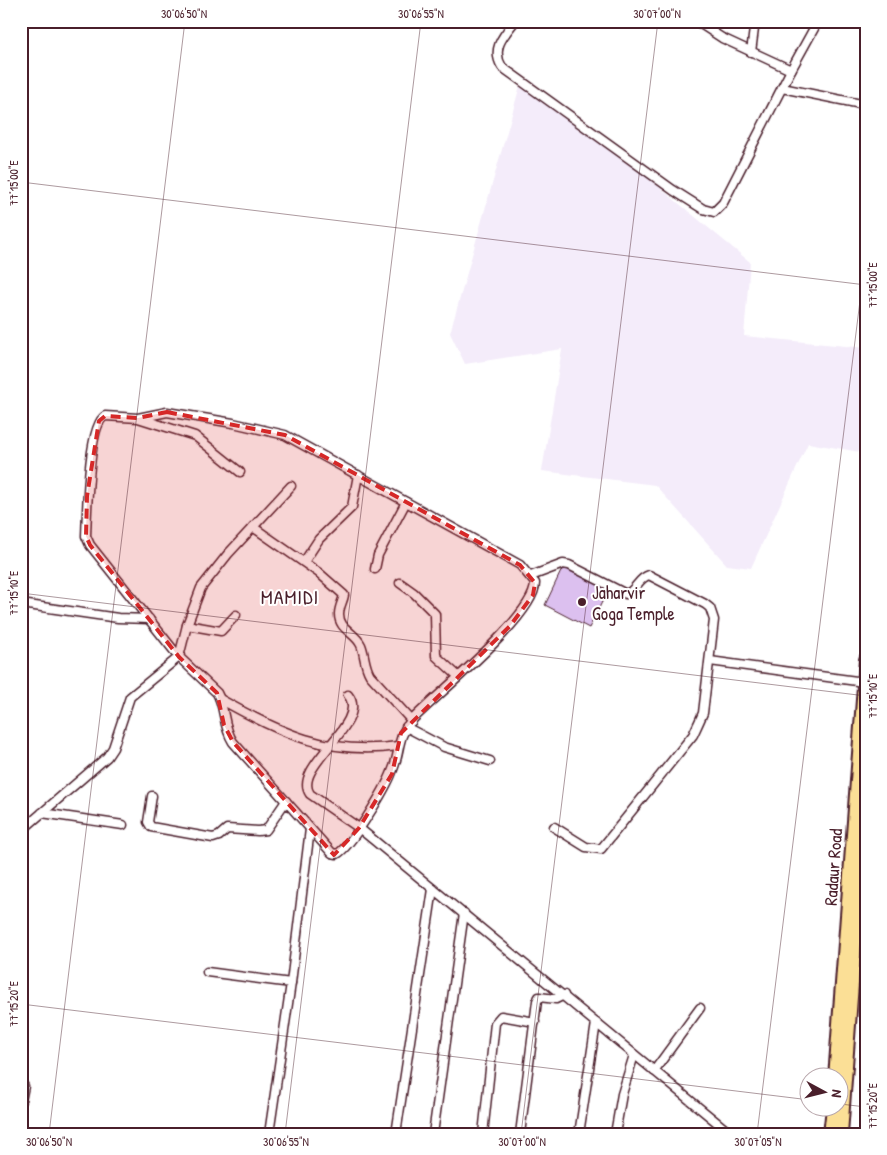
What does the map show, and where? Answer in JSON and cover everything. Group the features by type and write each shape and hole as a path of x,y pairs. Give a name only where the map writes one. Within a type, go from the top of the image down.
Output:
{"main road":[{"name":"Radaur Road","path":"836,1068 866,659"},
{"name":"Radaur Road","path":"842,1134 866,792"},
{"path":"830,1134 831,1118"}],"street":[{"path":"515,21 498,45 496,52 502,67 673,190 708,211 714,212 723,203 790,70 818,21"},
{"path":"696,21 722,38 790,70"},
{"path":"751,52 755,21"},
{"path":"782,88 866,105"},
{"path":"138,418 167,412 285,435 520,564 535,583 534,595 514,622 412,720 401,733 392,774 359,828 341,852 334,855 226,732 220,699"},
{"path":"240,472 195,436 138,418 109,416 101,418 90,462 86,536 90,546 179,657 210,685 220,699 262,723 310,742 330,747 352,749 398,746"},
{"path":"304,562 319,539 352,507 358,475"},
{"path":"21,831 107,757 117,740 130,697 179,657 187,625 201,588 228,554 291,486"},
{"path":"375,569 378,555 406,502"},
{"path":"253,527 304,562 344,595 339,610 341,624 345,630 357,638 370,675 412,720"},
{"path":"531,576 563,564 569,565 626,594 632,591 645,576 652,576 710,608 714,620 703,713 692,735 605,846 598,850 586,847 554,828"},
{"path":"400,583 414,593 435,614 436,656 458,676"},
{"path":"21,604 118,618 150,619"},
{"path":"187,625 221,631 236,616"},
{"path":"710,661 864,682"},
{"path":"348,695 353,701 353,709 330,747 310,772 306,786 315,798 359,828 732,1134"},
{"path":"406,728 444,747 490,761"},
{"path":"152,796 148,822 151,827 213,838 219,836 227,828 258,832 266,830 286,801"},
{"path":"42,813 123,825"},
{"path":"269,1134 291,984 310,829"},
{"path":"396,1134 433,889"},
{"path":"433,1134 464,913"},
{"path":"207,972 291,984"},
{"path":"520,1134 537,1001 539,997 556,999 564,995"},
{"path":"654,1071 700,1008"},
{"path":"483,1134 495,1023 502,1016 535,1022"},
{"path":"579,1134 596,1023"},
{"path":"615,1134 622,1094 634,1054"},
{"path":"21,1101 24,1086"}],"highlighted area":[{"path":"167,412 285,435 520,565 535,583 533,595 510,626 401,733 392,774 359,828 334,855 233,742 224,725 217,693 179,657 90,545 86,536 87,496 99,421 105,416 138,418"}],"shaded area":[{"path":"521,82 603,141 750,262 744,336 866,348 866,453 808,443 751,568 727,565 655,485 542,471 562,349 465,364 450,333"}],"building":[{"path":"564,565 609,588 589,628 545,605"}],"place":[{"name":"Jaharvir Goga Temple","path":"582,602"}],"district":[{"name":"MAMIDI","path":"290,596"}]}
